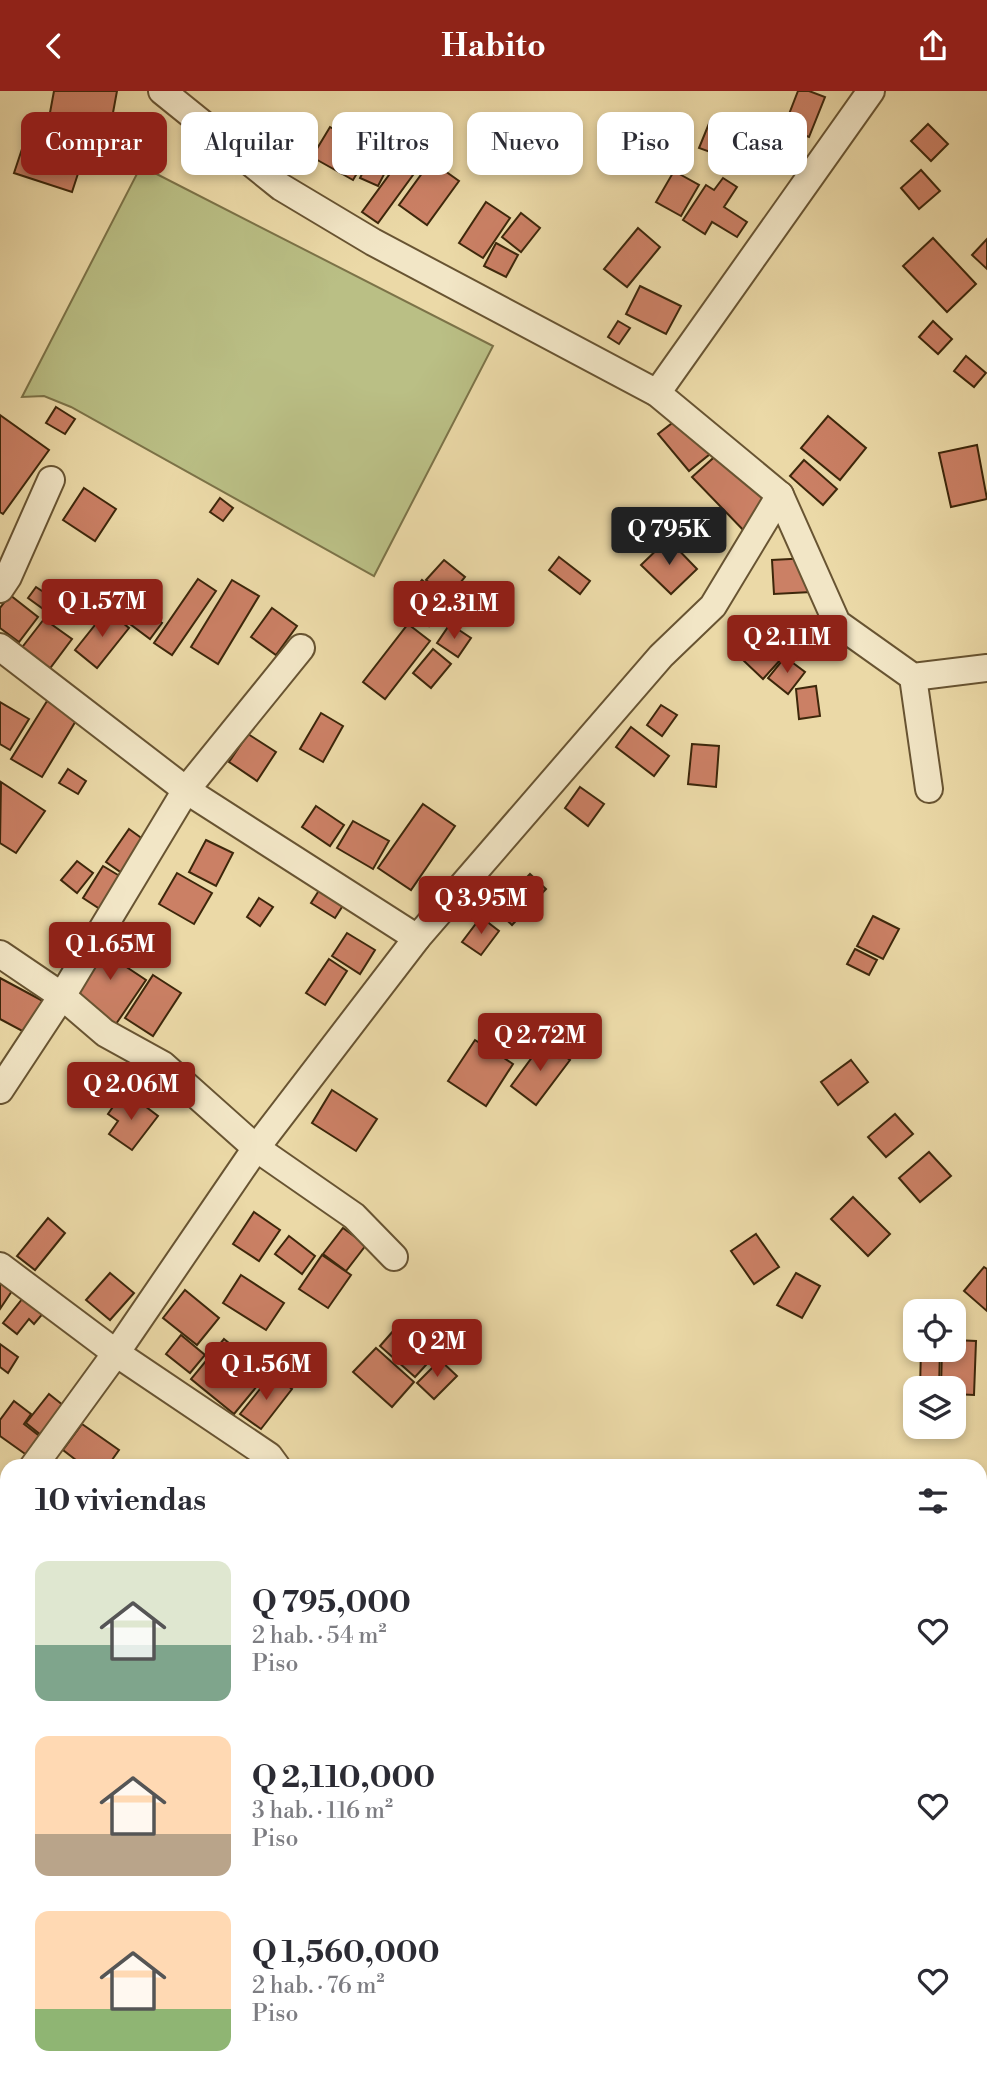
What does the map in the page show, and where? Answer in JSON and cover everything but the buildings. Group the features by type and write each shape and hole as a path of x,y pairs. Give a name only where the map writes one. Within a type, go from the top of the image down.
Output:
{"street":[{"path":"162,91 281,187 373,242 657,393 780,495 837,623 913,677 987,668"},
{"path":"657,393 871,91"},
{"path":"0,589 8,577 51,481"},
{"path":"39,1459 116,1353 257,1148 417,938 661,656 713,606 780,495"},
{"path":"0,647 187,790 417,938"},
{"path":"0,1090 62,996 187,790 301,648"},
{"path":"913,677 929,789"},
{"path":"0,954 62,996 105,1033 163,1065 257,1148 354,1216 394,1257"},
{"path":"0,1266 116,1353 271,1459"}],"green space":[{"path":"136,175 159,175 493,346 374,576 71,407 44,396 22,397"}]}
